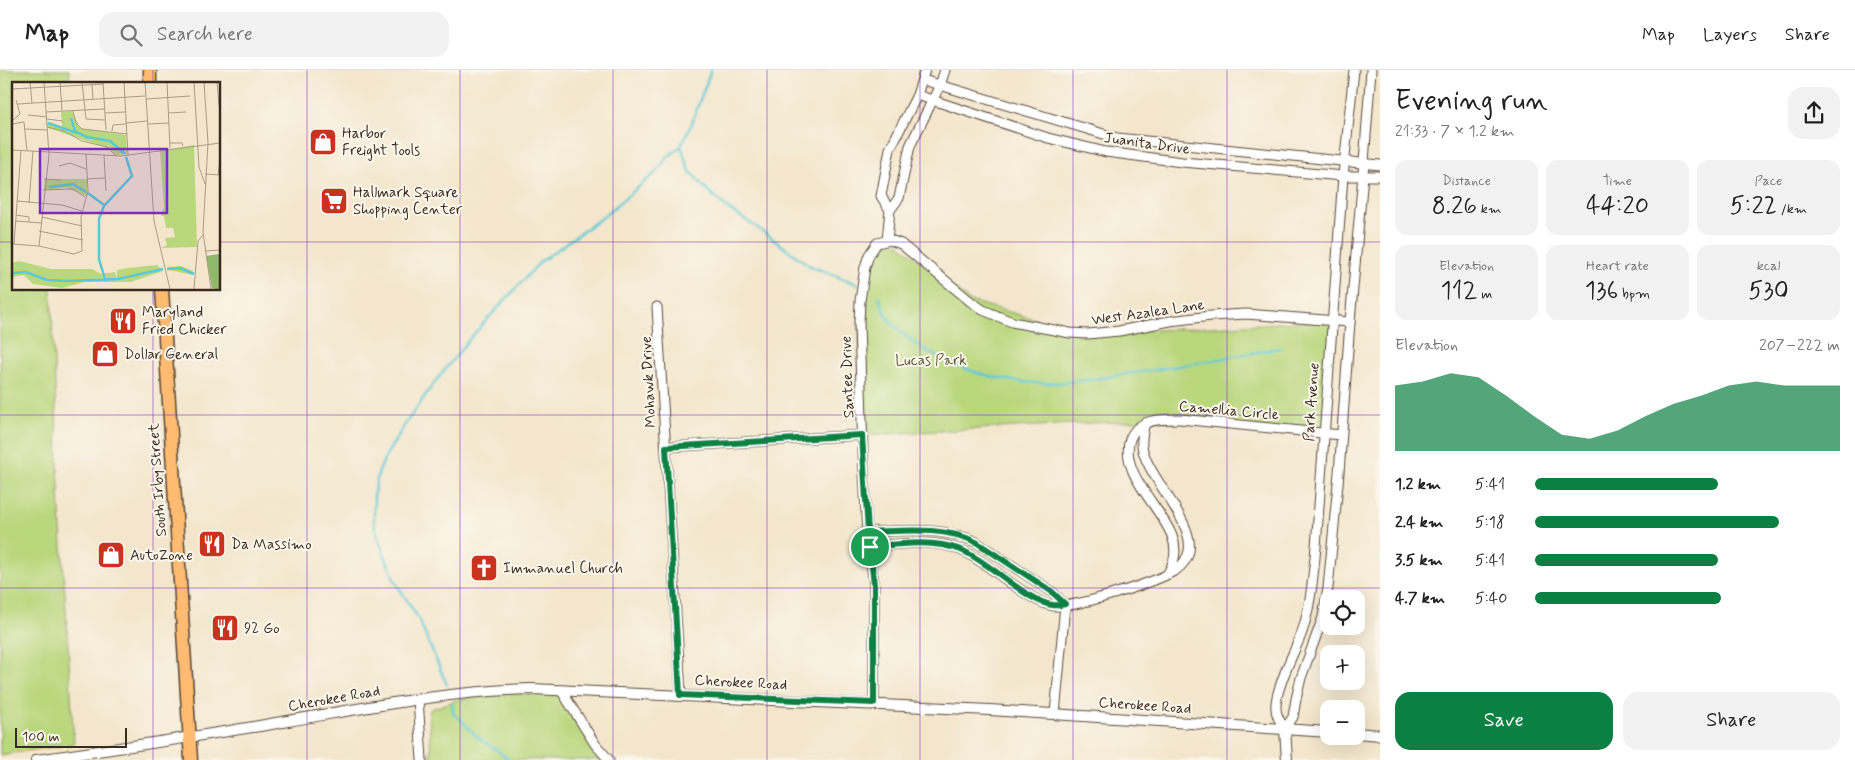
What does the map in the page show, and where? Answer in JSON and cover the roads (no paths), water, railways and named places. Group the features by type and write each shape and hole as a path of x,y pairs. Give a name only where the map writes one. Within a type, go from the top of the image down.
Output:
{"main road":[{"name":"South Irby Street","path":"162,290 191,760"}],"street":[{"path":"890,210 881,196 890,149 917,95 925,70"},
{"path":"887,240 890,210 899,198 910,146 940,85 945,70"},
{"name":"Park Avenue","path":"1287,760 1285,729 1276,717 1276,698 1288,663 1301,634 1311,592 1354,70"},
{"name":"Park Avenue","path":"1285,729 1293,717 1301,678 1323,617 1329,579 1371,70"},
{"name":"Juanita Drive","path":"923,80 1117,138 1380,165"},
{"name":"Juanita Drive","path":"917,95 1048,138 1106,152 1182,162 1344,176 1380,176"},
{"name":"West Azalea Lane","path":"887,240 894,240 901,244 983,310 1022,325 1088,334 1119,331 1170,321 1211,316 1262,314 1350,322"},
{"name":"Santee Drive","path":"874,703 874,585 868,532 862,435 860,301 869,255 877,243 887,240"},
{"name":"Mohawk Drive","path":"657,306 680,695"},
{"name":"Camellia Circle","path":"1145,423 1159,419 1180,419 1341,435"},
{"path":"1145,423 1132,434 1128,456 1134,473 1171,534 1175,550 1172,566 1168,574"},
{"path":"870,547 921,543 949,546 982,561 1035,598 1054,606 1085,601 1168,574 1183,564 1189,551 1189,543 1184,525 1145,456 1142,440 1145,423"},
{"path":"666,447 862,435"},
{"path":"868,532 930,530 966,537 1051,591 1065,604"},
{"path":"1055,714 1065,604"},
{"name":"Cherokee Road","path":"36,760 190,737 418,698 496,690 561,690 874,703 1320,731"},
{"path":"561,690 595,744 609,760"},
{"path":"418,698 422,760"},
{"path":"1365,734 1380,735"}],"waterway":[{"path":"447,685 418,618 395,581 374,523 374,493 378,474 385,457 434,383 472,336 540,262 604,216 654,174 668,157 681,146 691,125 711,70"},
{"path":"681,146 689,170 728,209 810,266 857,284"},
{"path":"879,297 890,321 922,348 963,368 1006,380 1048,383 1088,380 1280,348"},
{"path":"452,704 454,715 476,736 509,760"}],"place":[{"name":"Harbor Freight Tools","path":"323,142"},
{"name":"Hallmark Square Shopping Center","path":"334,201"},
{"name":"Maryland Fried Chicker","path":"123,321"},
{"name":"Dollar General","path":"105,354"},
{"name":"Da Massimo","path":"212,544"},
{"name":"AutoZone","path":"111,555"},
{"name":"Immanuel Church","path":"484,568"},
{"name":"92 Go","path":"225,628"}],"park label":[{"name":"Lucas Park","path":"931,360"}]}
